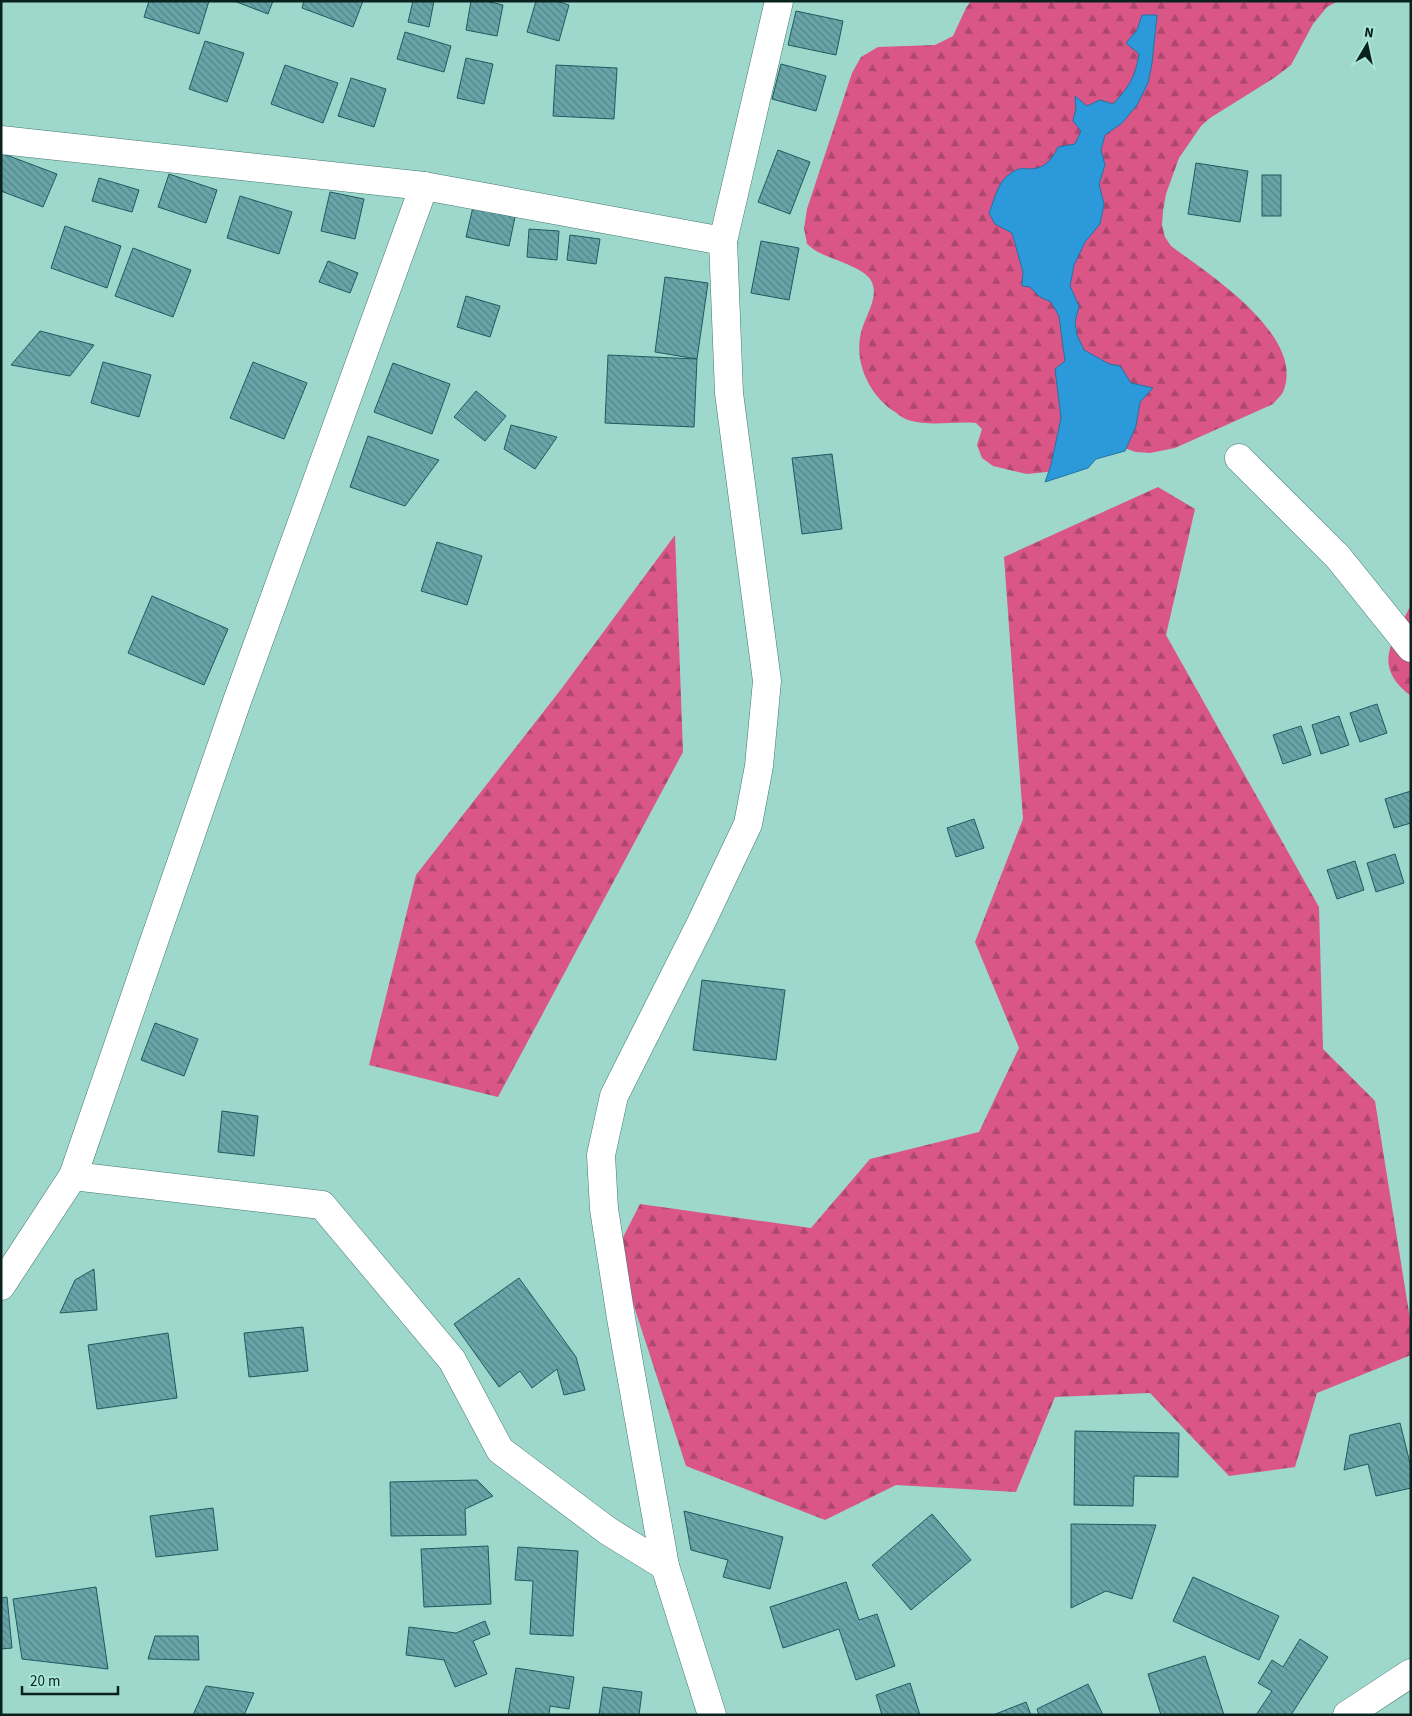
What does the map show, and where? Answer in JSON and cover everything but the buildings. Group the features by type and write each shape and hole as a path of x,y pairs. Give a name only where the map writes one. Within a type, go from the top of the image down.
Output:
{"street":[{"path":"712,1715 665,1566 605,1218 601,1155 614,1096 701,923 748,824 759,766 766,681 729,393 723,241 778,1"},
{"path":"1,140 424,186 723,241"},
{"path":"1,1286 73,1176 237,701 424,186"},
{"path":"1239,458 1338,557 1411,648"},
{"path":"73,1176 322,1205 452,1360 500,1450 608,1531 665,1566"},
{"path":"1347,1715 1411,1673"}],"green space":[{"path":"971,1 1338,1 1327,7 1313,24 1291,65 1274,78 1210,118 1201,126 1179,158 1166,194 1163,211 1162,225 1165,237 1171,246 1229,289 1250,308 1268,328 1281,349 1287,371 1283,392 1273,404 1175,448 1150,453 1136,452 1118,446 1086,357 1069,317 1062,277 1093,117 1050,283 1082,363 1057,471 1027,474 993,466 982,458 977,445 982,429 976,423 925,423 908,420 892,410 875,393 868,383 860,361 859,349 860,337 873,296 873,284 861,271 818,252 807,244 804,228 807,209 852,73 861,57 878,47 935,45 953,36"},
{"path":"1158,487 1195,509 1166,635 1319,907 1323,1049 1375,1101 1411,1325 1411,1355 1317,1393 1295,1467 1229,1476 1150,1393 1055,1397 1016,1492 896,1485 825,1520 686,1466 616,1251 640,1204 811,1228 870,1159 979,1132 1019,1048 975,942 1023,819 1004,557"},
{"path":"675,535 683,752 498,1097 369,1065 416,875 562,688"},
{"path":"1411,605 1411,696 1399,685 1392,674 1389,652"}],"water":[{"path":"1142,15 1157,15 1148,83 1137,105 1122,123 1105,135 1101,150 1105,165 1099,184 1104,204 1100,224 1085,242 1074,265 1070,286 1079,306 1075,322 1077,335 1084,350 1109,364 1120,366 1131,383 1153,388 1140,402 1136,426 1125,451 1096,459 1088,468 1045,482 1051,465 1061,418 1055,369 1065,361 1059,316 1051,302 1040,297 1030,287 1022,286 1023,272 1012,233 995,224 989,213 999,186 1006,177 1018,169 1041,167 1050,160 1058,147 1075,144 1081,131 1073,121 1076,108 1075,96 1087,106 1100,100 1113,104 1123,92 1136,70 1139,54 1126,43 1137,30"}]}
